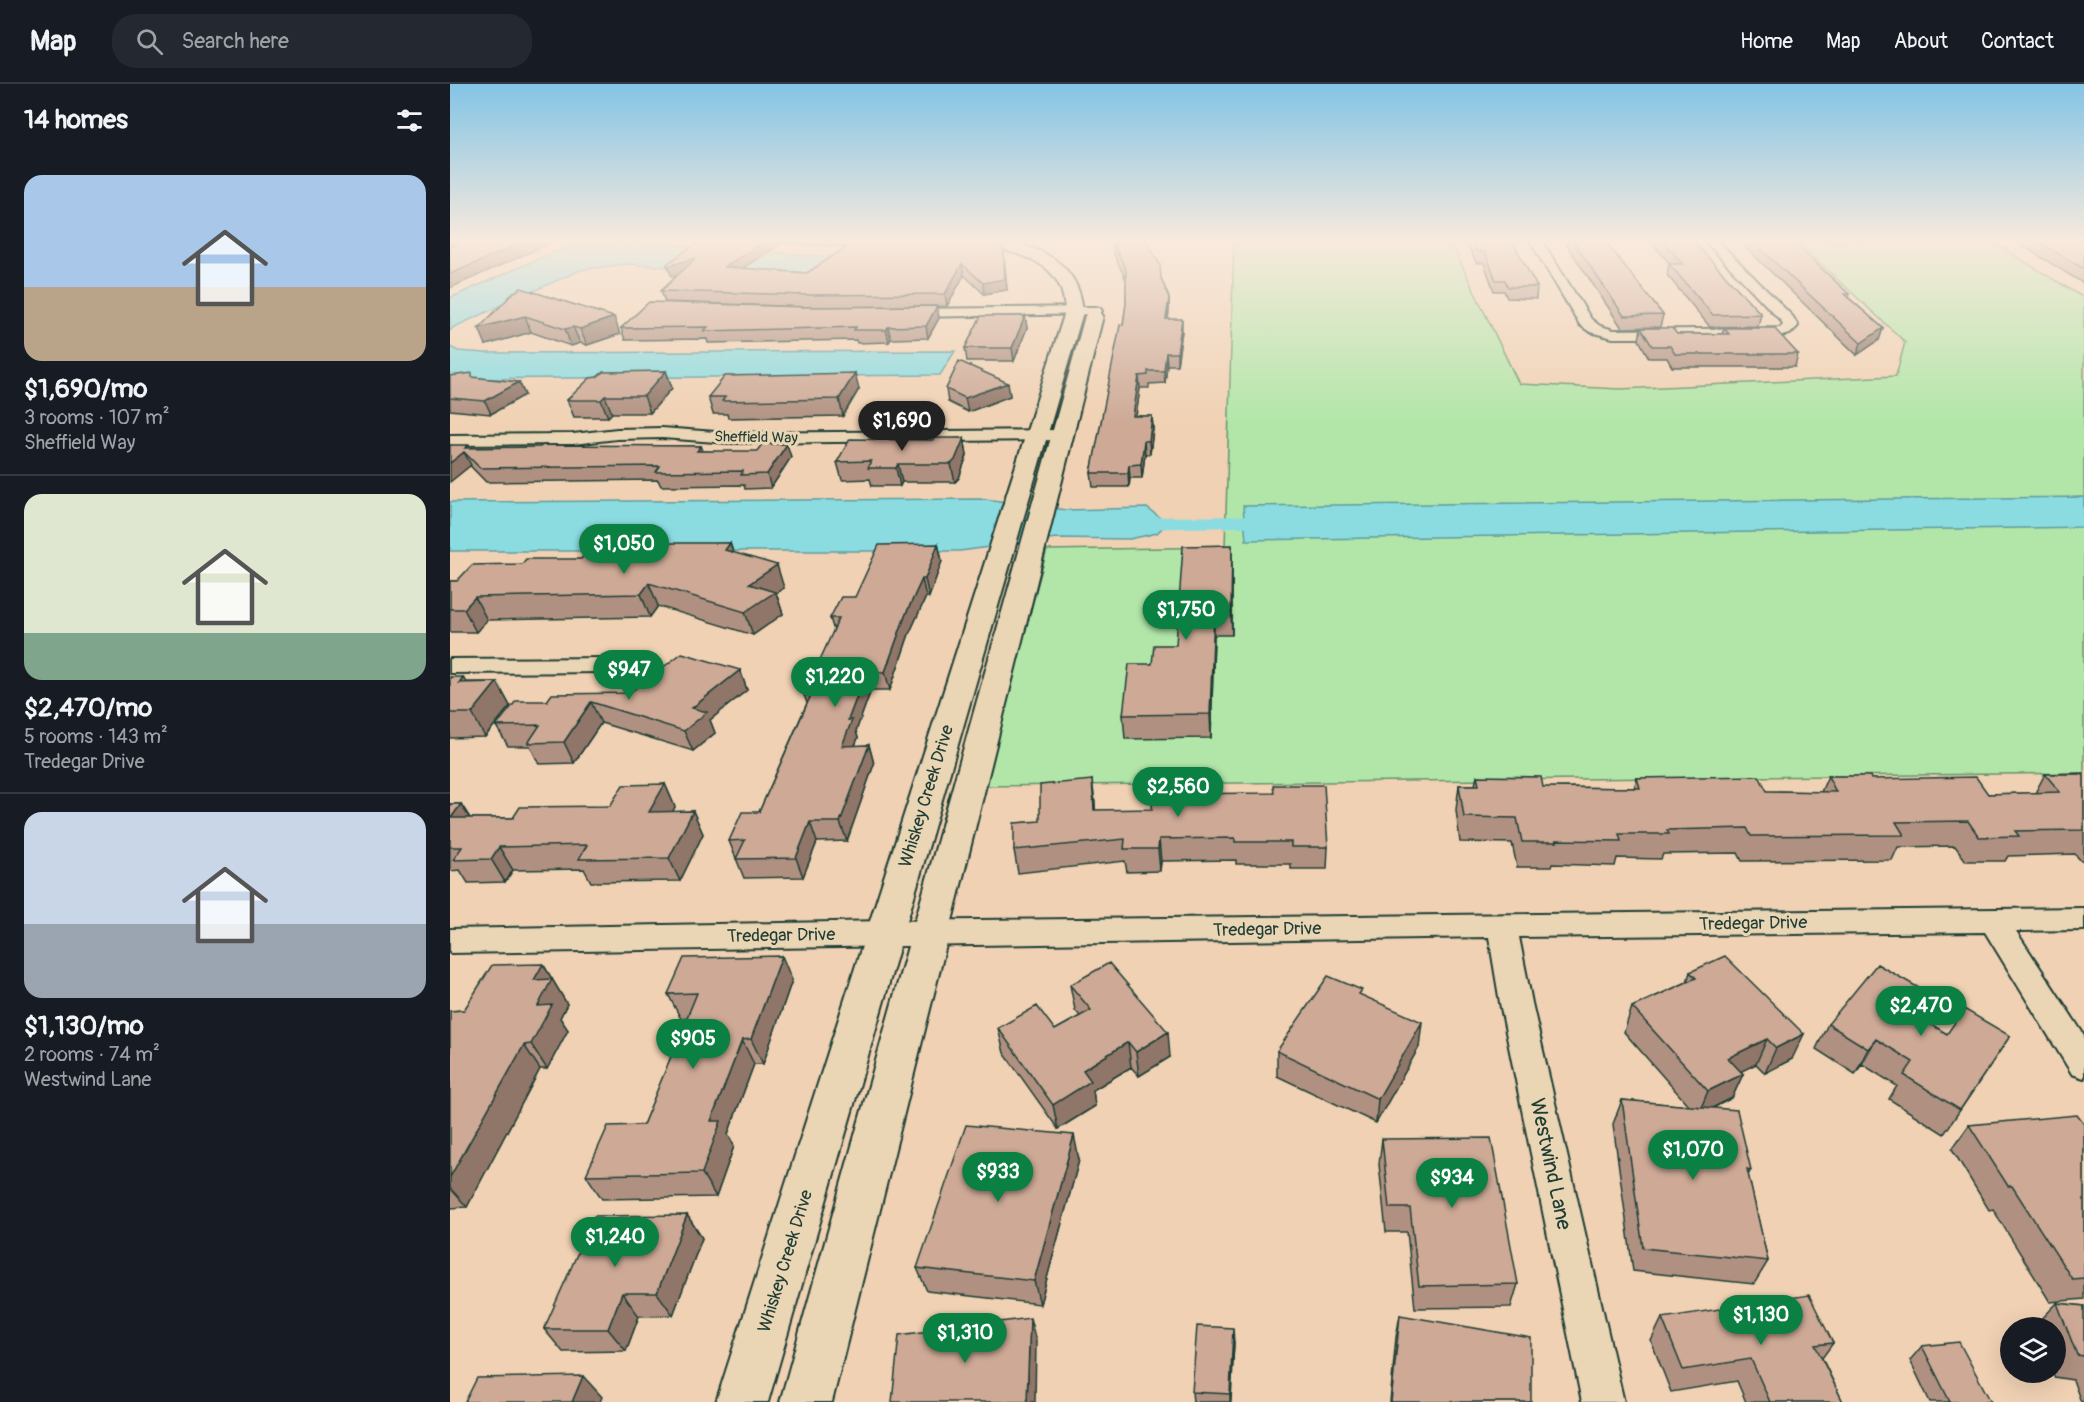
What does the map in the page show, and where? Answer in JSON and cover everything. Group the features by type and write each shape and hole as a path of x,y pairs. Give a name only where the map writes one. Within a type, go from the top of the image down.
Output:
{"street":[{"name":"Whiskey Creek Drive","path":"806,1402 931,934 1016,550 1017,498 1075,303"},
{"path":"887,313 1074,312 1095,303"},
{"name":"Whiskey Creek Drive","path":"742,1402 885,933 1016,550 1046,498 1096,303"},
{"path":"1573,303 1585,322 1595,329 1613,334 1772,334 1785,331 1791,326 1771,303"},
{"name":"Sheffield Way","path":"450,440 573,439 663,433 729,438 1062,435"},
{"path":"450,666 613,665"},
{"name":"Tredegar Drive","path":"451,943 885,933 2084,919"},
{"path":"1993,920 2084,1064"},
{"name":"Westwind Lane","path":"1502,926 1519,1015 1603,1402"}],"green space":[{"path":"1232,303 1480,303 1519,384 1620,389 1896,376 1905,342 1862,303 2084,303 2084,773 984,786 1047,550 1225,547"}],"water":[{"path":"450,303 508,303 454,327 450,331"},
{"path":"450,347 458,351 484,353 955,351 940,375 450,379"},
{"path":"2084,497 2084,527 1246,540 1243,506"},
{"path":"985,499 1066,510 1147,508 1167,523 1157,533 1130,539 1056,538 960,551 450,551 450,502"}],"building":[{"path":"504,303 568,303 614,317 580,329 573,327 565,329 525,316 479,328"},
{"path":"648,303 806,307 937,306 926,326 888,327 886,330 854,330 856,327 704,331 708,327 621,328"},
{"path":"1168,303 1166,319 1182,319 1177,353 1166,353 1164,371 1148,371 1148,375 1139,376 1133,416 1152,416 1149,441 1144,441 1141,464 1129,465 1128,473 1091,473 1120,325 1123,325 1126,304"},
{"path":"1615,303 1653,303 1663,315 1624,316"},
{"path":"1702,303 1750,303 1761,314 1713,315"},
{"path":"1818,303 1854,303 1883,328 1861,343"},
{"path":"981,316 1025,316 1012,348 965,348"},
{"path":"1641,328 1672,328 1677,334 1729,334 1724,328 1774,328 1798,354 1675,354 1670,346 1652,346"},
{"path":"959,361 1008,383 965,398 946,389"},
{"path":"666,371 644,396 605,396 601,400 567,400 590,378 597,377 603,372"},
{"path":"472,373 472,377 519,382 485,401 450,398 450,376"},
{"path":"855,373 839,399 722,401 725,397 708,397 725,376"},
{"path":"934,438 964,438 951,464 898,464 896,468 868,468 871,461 837,462 850,439 933,440"},
{"path":"762,444 787,444 767,474 741,475 743,471 656,472 660,466 480,468 464,452 450,463 450,445 468,445 465,448 540,447 543,445 701,446 697,451 757,451"},
{"path":"633,543 730,543 725,550 777,565 749,584 775,592 745,612 649,583 641,594 475,597 464,609 450,609 450,581 457,581 472,565 522,564 526,559 581,559 590,548 630,547"},
{"path":"938,544 925,579 922,579 905,616 885,672 866,672 848,720 852,720 842,746 869,745 840,822 810,822 796,858 736,859 745,840 729,841 742,812 759,812 811,695 804,695 839,618 830,618 841,597 855,597 879,545"},
{"path":"1232,545 1231,612 1214,612 1210,714 1123,715 1129,664 1152,664 1154,645 1176,645 1183,546"},
{"path":"682,653 740,670 692,708 707,712 684,731 591,702 564,742 528,743 540,725 496,726 516,701 547,701 552,694 629,693"},
{"path":"450,677 463,677 459,683 497,682 472,713 450,713"},
{"path":"2045,774 2084,774 2084,830 2015,831 2019,836 1979,837 1968,821 1896,822 1904,835 1751,836 1747,828 1667,830 1669,834 1619,834 1621,841 1522,842 1517,818 1464,817 1459,785 1479,785 1477,776 1541,777 1543,787 1640,788 1637,778 1759,776 1767,791 1836,792 1828,776 1870,776 1871,779 1976,777 1988,794 2060,792"},
{"path":"1092,780 1094,810 1152,809 1153,794 1274,793 1273,785 1324,785 1328,847 1291,847 1291,842 1235,842 1235,838 1159,839 1158,849 1124,849 1125,839 1014,850 1014,823 1040,821 1040,785"},
{"path":"665,784 649,812 693,811 669,858 579,859 587,845 499,847 491,859 453,860 462,847 450,847 450,804 461,804 451,818 513,818 520,807 610,806 623,785"},
{"path":"782,956 751,1039 742,1040 711,1121 721,1121 702,1173 586,1175 608,1126 643,1125 697,993 668,994 684,958"},
{"path":"1725,956 1804,1034 1776,1048 1767,1039 1728,1058 1743,1074 1708,1091 1632,1007 1696,978 1690,972"},
{"path":"1109,963 1168,1032 1136,1052 1128,1042 1083,1070 1091,1081 1053,1105 998,1028 1037,1006 1055,1030 1091,1010 1070,985"},
{"path":"543,964 534,980 552,979 538,1006 552,1005 531,1044 524,1045 450,1177 450,1011 464,1010 492,965"},
{"path":"1877,964 1919,988 1903,1008 1947,1034 1964,1009 2010,1036 1960,1110 1904,1075 1913,1062 1876,1039 1868,1049 1828,1024"},
{"path":"1328,976 1362,990 1359,994 1422,1022 1378,1099 1277,1051"},
{"path":"1622,1100 1737,1110 1751,1170 1747,1169 1768,1261 1643,1248"},
{"path":"2077,1115 2084,1124 2084,1278 2072,1279 2012,1186 2008,1186 1969,1125"},
{"path":"966,1125 1074,1135 1034,1281 917,1268"},
{"path":"1491,1138 1518,1284 1419,1286 1410,1208 1389,1208 1382,1139"},
{"path":"687,1215 657,1293 622,1293 608,1329 544,1329 594,1216"},
{"path":"1809,1295 1833,1343 1815,1345 1843,1402 1770,1402 1751,1359 1683,1370 1662,1318"},
{"path":"2057,1303 2084,1306 2084,1356 2077,1355 2066,1326 2066,1317 2062,1317"},
{"path":"1400,1315 1531,1338 1531,1402 1391,1402"},
{"path":"1030,1318 1027,1402 892,1402 899,1335"},
{"path":"1197,1326 1233,1328 1230,1394 1192,1392"},
{"path":"1959,1342 1991,1402 1950,1402 1922,1346"},
{"path":"583,1376 572,1402 465,1402 477,1378"}],"waterway":[{"path":"1131,523 1282,522"}]}
